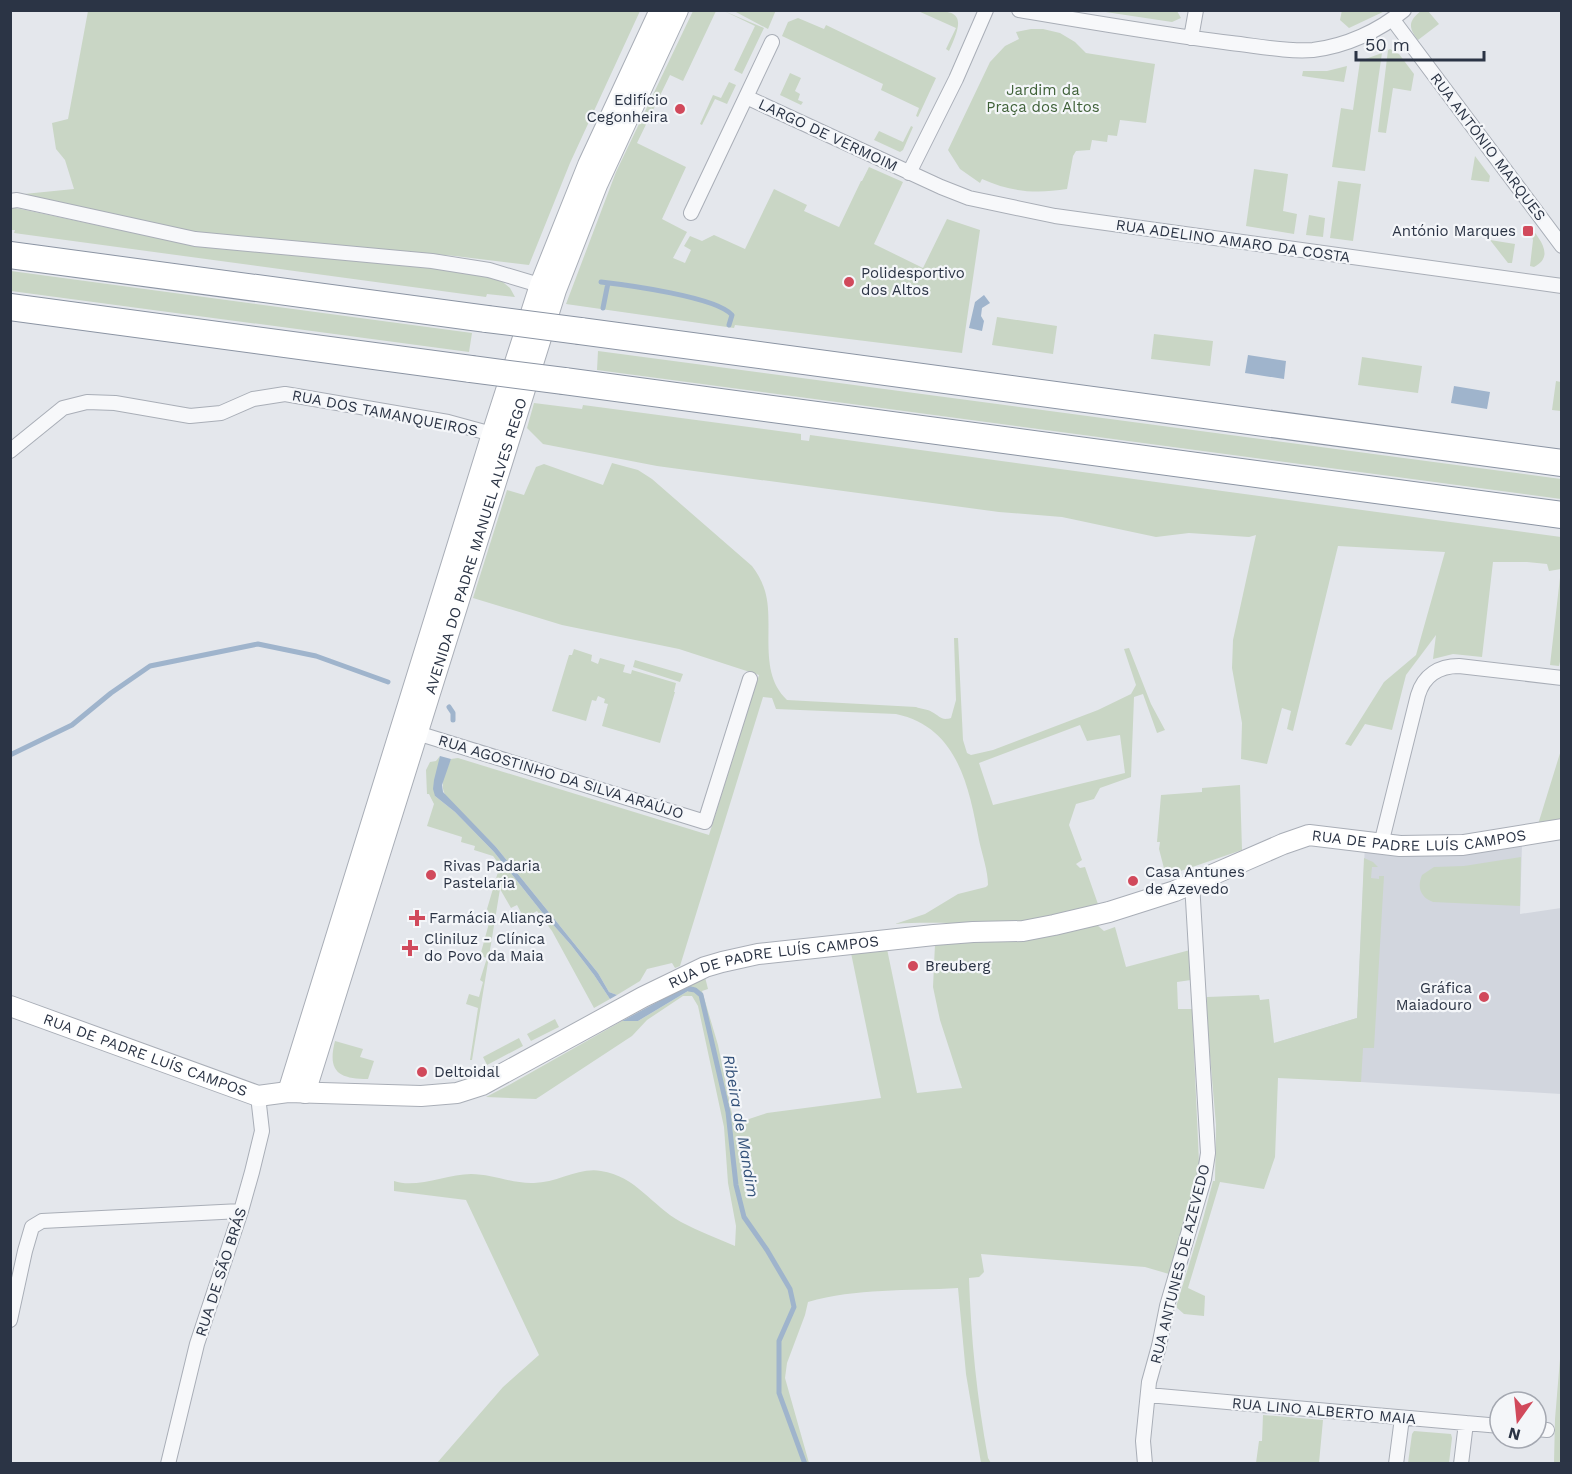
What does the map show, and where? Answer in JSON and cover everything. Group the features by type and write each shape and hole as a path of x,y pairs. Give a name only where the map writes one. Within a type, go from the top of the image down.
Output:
{"highway":[{"path":"10,255 1562,463"},
{"path":"10,307 1562,515"}],"main road":[{"name":"AVENIDA DO PADRE MANUEL ALVES REGO","path":"297,1093 417,732 507,413 588,165 660,10"},
{"name":"AVENIDA DO PADRE MANUEL ALVES REGO","path":"548,288 678,10"},
{"name":"AVENIDA DO PADRE MANUEL ALVES REGO","path":"297,1093 492,434 507,413"},
{"name":"RUA DE PADRE LUÍS CAMPOS","path":"10,1006 258,1096 297,1093 421,1096 457,1093 482,1085 643,997 705,967 722,962 758,954 934,935 1023,931 1109,912 1192,884 1283,844 1309,836 1400,846 1463,846 1562,829"}],"street":[{"path":"909,172 956,79 986,10"},
{"path":"1019,10 1191,38 1312,50 1343,44 1393,20 1404,10"},
{"path":"1191,38 1196,10"},
{"name":"RUA ANTÓNIO MARQUES","path":"1393,20 1562,246"},
{"name":"LARGO DE VERMOIM","path":"691,213 772,42"},
{"name":"LARGO DE VERMOIM","path":"746,97 909,172"},
{"name":"RUA ADELINO AMARO DA COSTA","path":"909,172 969,198 1055,216 1562,286"},
{"path":"10,201 18,200 195,239 432,261 489,270 548,288"},
{"name":"RUA DOS TAMANQUEIROS","path":"10,451 63,408 87,402 115,403 190,416 220,413 253,399 285,394 448,422 492,434"},
{"path":"1381,843 1418,695 1423,682 1430,675 1443,668 1459,666 1562,678"},
{"name":"RUA AGOSTINHO DA SILVA ARAÚJO","path":"417,732 705,822 750,679"},
{"name":"RUA ANTUNES DE AZEVEDO","path":"1145,1464 1143,1441 1149,1382 1167,1306 1193,1223 1208,1153 1192,884"},
{"name":"RUA DE SÃO BRÁS","path":"168,1464 197,1344 241,1211 262,1131 258,1096"},
{"path":"10,1320 32,1227 42,1221 241,1211"},
{"name":"RUA LINO ALBERTO MAIA","path":"1148,1395 1488,1425"},
{"path":"1396,1464 1402,1418"},
{"path":"1461,1464 1466,1423"}],"shaded area":[{"path":"1365,843 1522,844 1520,914 1561,908 1561,1094 1278,1077 1274,1043 1357,1018"}],"green space":[{"path":"734,10 776,10 768,29 734,11"},
{"path":"1342,10 1385,11 1349,28 1340,20"},
{"path":"1422,10 1428,11 1439,24 1418,40 1412,31 1411,24"},
{"path":"88,11 640,11 570,163 529,265 455,256 199,233 24,194 74,189 65,160 56,149 52,123 68,119"},
{"path":"693,11 716,11 683,81 670,75 637,143 686,167 662,219 687,232 673,258 685,263 691,250 684,246 690,236 702,241 714,235 745,249 774,189 807,205 804,211 839,227 869,167 903,182 874,244 923,268 947,219 980,230 962,353 735,325 734,328 566,304 616,172"},
{"path":"724,11 764,28 742,74 734,70 755,26"},
{"path":"918,11 942,11 955,16 958,28 949,51 946,49 956,28"},
{"path":"1099,11 1177,11 1181,18 1172,22"},
{"path":"798,18 824,29 826,25 936,78 918,117 916,116 919,108 881,90 883,84 782,36 788,22"},
{"name":"Jardim da Praça dos Altos","path":"1031,29 1060,33 1075,42 1086,53 1155,64 1146,123 1120,120 1117,136 1108,135 1107,142 1092,140 1090,150 1076,151 1067,189 1024,191 1003,187 982,179 980,183 960,169 948,150 990,62 1005,46 1019,39 1016,32"},
{"path":"1388,50 1399,54 1414,74 1411,91 1393,88 1386,133 1378,132"},
{"path":"1382,53 1365,171 1332,167 1341,108 1353,110 1360,61"},
{"path":"1347,66 1344,82 1302,76 1303,71 1327,71"},
{"path":"790,73 801,78 795,91 800,94 798,100 803,102 801,105 780,95"},
{"path":"729,82 736,85 727,104 715,99 702,125 700,124 713,95 721,98"},
{"path":"911,126 913,127 900,152 874,140 879,131 903,142"},
{"path":"1475,156 1490,176 1489,182 1471,180"},
{"path":"1254,169 1288,174 1283,211 1297,214 1294,234 1246,226"},
{"path":"1338,181 1361,184 1353,241 1330,238"},
{"path":"11,207 191,245 436,266 498,278 510,288 515,297 487,294 486,297 14,233 15,230 11,230"},
{"path":"1309,215 1325,218 1323,237 1306,235"},
{"path":"1529,225 1543,246 1544,252 1540,263 1534,267 1530,266 1533,240"},
{"path":"1490,240 1515,244 1512,263 1508,263"},
{"path":"11,271 472,333 469,352 11,291"},
{"path":"997,317 1057,326 1053,354 992,345"},
{"path":"1154,334 1213,341 1210,366 1151,359"},
{"path":"598,351 1561,479 1561,499 597,370"},
{"path":"1362,357 1422,366 1418,393 1358,385"},
{"path":"1556,381 1561,382 1561,411 1552,410"},
{"path":"534,403 582,409 583,405 801,434 801,440 809,441 810,435 1561,537 1562,653 1559,666 1550,665 1561,569 1549,571 1547,564 1493,562 1482,657 1453,654 1433,659 1436,635 1406,675 1392,730 1365,724 1351,746 1345,744 1384,682 1416,655 1445,552 1338,546 1293,731 1287,729 1291,711 1282,708 1267,764 1241,759 1242,723 1232,668 1233,640 1256,535 1249,537 1189,533 1156,537 1062,517 999,512 657,466 543,444 527,428"},
{"path":"612,463 638,470 652,479 752,566 763,584 768,604 768,648 772,676 778,689 787,700 916,707 943,718 951,718 956,700 954,638 958,638 963,740 967,753 971,755 993,750 1098,710 1131,694 1136,685 1124,649 1129,648 1151,704 1165,730 1157,733 1143,694 1134,697 1131,777 1100,788 1094,799 1076,804 1069,825 1082,860 1076,864 1080,868 1085,867 1099,907 1042,919 1007,923 895,924 925,914 958,894 988,885 971,800 957,762 934,732 917,721 896,714 776,709 772,698 763,697 680,966 675,968 672,963 647,969 640,981 617,995 609,992 598,973 496,847 447,798 443,789 445,773 451,759 458,758 709,835 759,675 679,649 562,625 473,598 507,490 524,495 536,467 544,464 603,485","holes":["1080,725 1087,741 1120,735 1125,773 993,805 979,763"]},
{"path":"574,649 592,655 591,661 598,664 600,658 625,665 623,672 631,674 632,670 676,683 660,743 602,726 608,704 604,703 605,699 598,696 596,701 592,700 586,721 552,711 569,655 572,655"},
{"path":"635,660 683,674 680,682 633,667"},
{"path":"1561,750 1561,820 1538,824 1540,818"},
{"path":"440,756 435,796 455,812 494,852 571,945 610,999 594,1008 552,931 537,911 524,918 517,905 511,908 500,889 472,1060 470,1060 478,1008 466,1004 469,994 479,997 483,982 480,980 487,958 480,956 491,916 487,909 500,865 493,856 474,850 475,846 461,842 462,837 427,826 434,804 427,794 426,770 430,762 436,761"},
{"path":"1240,785 1242,850 1166,876 1159,849 1160,842 1157,842 1161,795 1202,792 1202,788"},
{"path":"1521,857 1520,906 1433,902 1422,894 1420,884 1422,875 1434,867 1464,866"},
{"path":"1364,858 1378,867 1372,867 1371,878 1379,879 1379,876 1384,876 1374,1048 1363,1048 1361,1082 1278,1078 1275,1157 1264,1189 1220,1182 1188,1288 1205,1296 1204,1316 1184,1314 1176,1307 1213,1181 1215,1181 1216,1125 1206,1009 1207,997 1259,995 1260,1000 1269,999 1274,1043 1357,1018"},
{"path":"1097,925 1104,931 1115,927 1126,967 1190,950 1191,980 1177,982 1178,1009 1192,1009 1199,1162 1194,1190 1169,1274 1145,1267 981,1254 984,1272 979,1277 969,1278 970,1301 978,1391 988,1458 991,1463 981,1463 966,1374 958,1288 863,1292 808,1302 787,1363 785,1378 809,1463 437,1463 503,1387 539,1355 466,1200 394,1191 394,1181 412,1183 471,1174 534,1183 551,1181 584,1171 601,1171 613,1174 634,1185 681,1222 735,1246 736,1226 728,1183 724,1127 698,1006 692,996 683,996 647,1020 632,1036 536,1099 486,1097 622,1021 638,1021 691,991 687,986 705,977 708,989 702,991 718,1045 734,1124 767,1113 881,1098 851,953 887,949 917,1093 962,1088 940,1020 933,987 935,944"},
{"path":"555,1019 559,1027 531,1041 527,1034"},
{"path":"519,1038 523,1046 487,1065 483,1057"},
{"path":"335,1041 363,1049 360,1057 374,1061 368,1079 349,1077 338,1072 333,1060"},
{"path":"1561,1347 1561,1463 1554,1463 1555,1419"},
{"path":"1263,1415 1323,1420 1319,1463 1256,1463 1259,1441 1262,1441"},
{"path":"1414,1431 1451,1434 1449,1463 1408,1463"}],"water":[{"path":"984,295 990,303 982,308 981,316 984,321 982,331 969,328 975,302"},
{"path":"1248,355 1286,361 1284,379 1245,373"},
{"path":"1454,386 1490,392 1487,409 1451,403"},
{"path":"440,756 451,759 442,785 443,792 496,847 598,973 609,992 617,995 610,999 571,945 494,852 455,812 435,796 434,780"},
{"path":"687,986 694,987 695,990 688,991 638,1021 622,1021"}],"waterway":[{"path":"601,282 671,293 709,303 732,315 729,325"},
{"path":"603,308 608,283"},
{"name":"Ribeira de Mandim","path":"10,755 72,725 111,693 150,666 258,644 316,656 388,682"},
{"name":"Ribeira de Mandim","path":"449,707 453,713 453,720"},
{"name":"Ribeira de Mandim","path":"689,989 701,995 728,1112 736,1185 744,1217 790,1289 794,1307 779,1341 779,1393 805,1464"}],"place":[{"name":"Edifício Cegonheira","path":"680,109"},
{"name":"António Marques","path":"1528,231"},
{"name":"Polidesportivo dos Altos","path":"849,282"},
{"name":"Rivas Padaria Pastelaria","path":"431,875"},
{"name":"Casa Antunes de Azevedo","path":"1133,881"},
{"name":"Farmácia Aliança","path":"417,918"},
{"name":"Cliniluz - Clínica do Povo da Maia","path":"410,948"},
{"name":"Breuberg","path":"913,966"},
{"name":"Gráfica Maiadouro","path":"1484,997"},
{"name":"Deltoidal","path":"422,1072"}]}
